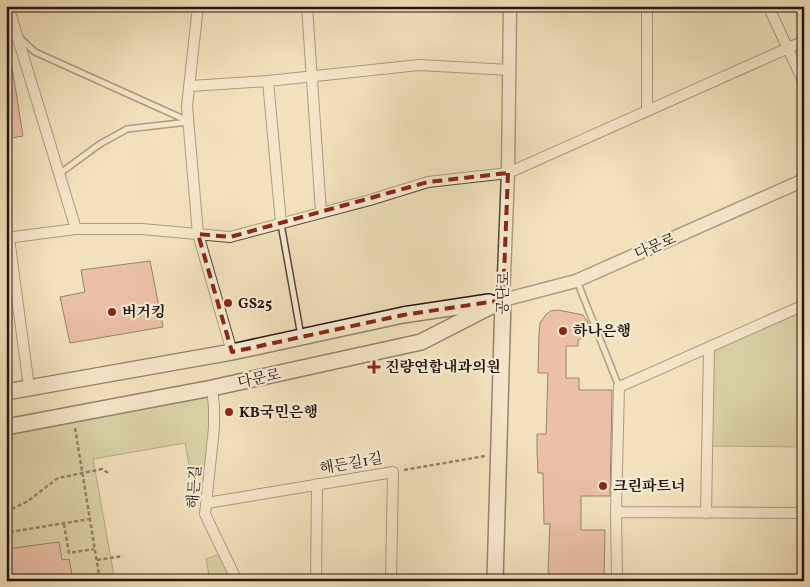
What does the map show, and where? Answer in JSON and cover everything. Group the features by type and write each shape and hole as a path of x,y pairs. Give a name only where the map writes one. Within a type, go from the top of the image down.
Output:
{"main road":[{"name":"다문로","path":"6,392 232,352 403,315 503,300"},
{"name":"다문로","path":"6,427 212,388 421,342 503,300"},
{"name":"공단로","path":"495,581 497,454 503,300"}],"street":[{"path":"8,6 76,229"},
{"path":"198,6 187,106 198,234 232,352"},
{"path":"307,6 321,212"},
{"name":"공단로","path":"503,300 508,173 510,6"},
{"path":"647,6 647,111"},
{"path":"768,6 804,84"},
{"path":"29,387 8,238 76,229 142,229 230,237 370,200 428,182 508,173 804,42"},
{"path":"190,86 268,81 419,65 510,70"},
{"path":"268,81 281,223"},
{"name":"다문로","path":"503,300 576,281 804,180"},
{"path":"616,581 620,387 804,305"},
{"path":"706,513 709,348"},
{"name":"해든길","path":"212,388 214,428 206,514 237,581"},
{"name":"해든길1길","path":"207,503 393,472 391,581"},
{"path":"316,581 317,484"},
{"path":"616,512 804,513"}],"lane":[{"path":"17,36 35,52 188,122"},
{"path":"60,174 100,144 127,129 188,122"},
{"path":"281,223 301,338"},
{"path":"576,281 620,387"}],"path":[{"path":"73,414 100,581"},
{"path":"393,472 497,454"},
{"path":"6,512 28,501 58,478 102,469 110,474"},
{"path":"10,532 90,519"},
{"path":"64,524 69,553 94,549"},
{"path":"97,560 123,556"}],"highlighted area":[{"path":"508,173 503,300 403,315 232,352 198,234 230,237 428,182"}],"green space":[{"path":"804,305 804,447 707,446 709,348"},
{"path":"212,388 210,472 191,475 185,443 93,459 115,581 6,581 6,427"},
{"path":"223,553 237,581 210,581 206,559"}],"building":[{"path":"12,67 23,136 6,139 6,68"},
{"name":"버거킹","path":"150,261 163,327 70,343 60,297 85,292 81,270"},
{"path":"558,310 583,315 588,322 586,334 578,340 578,346 566,346 566,378 579,378 579,390 612,390 610,496 581,496 581,530 605,530 604,581 555,581 548,572 550,524 544,524 543,473 538,473 537,434 546,434 548,373 538,373 539,334 540,323 544,317 550,311"},
{"path":"59,542 62,560 69,559 73,580 6,581 6,549"}],"place":[{"name":"GS25","path":"228,303"},
{"name":"버거킹","path":"112,312"},
{"name":"하나은행","path":"563,331"},
{"name":"진량연합내과의원","path":"374,367"},
{"name":"KB국민은행","path":"229,412"},
{"name":"크린파트너","path":"603,486"}]}
